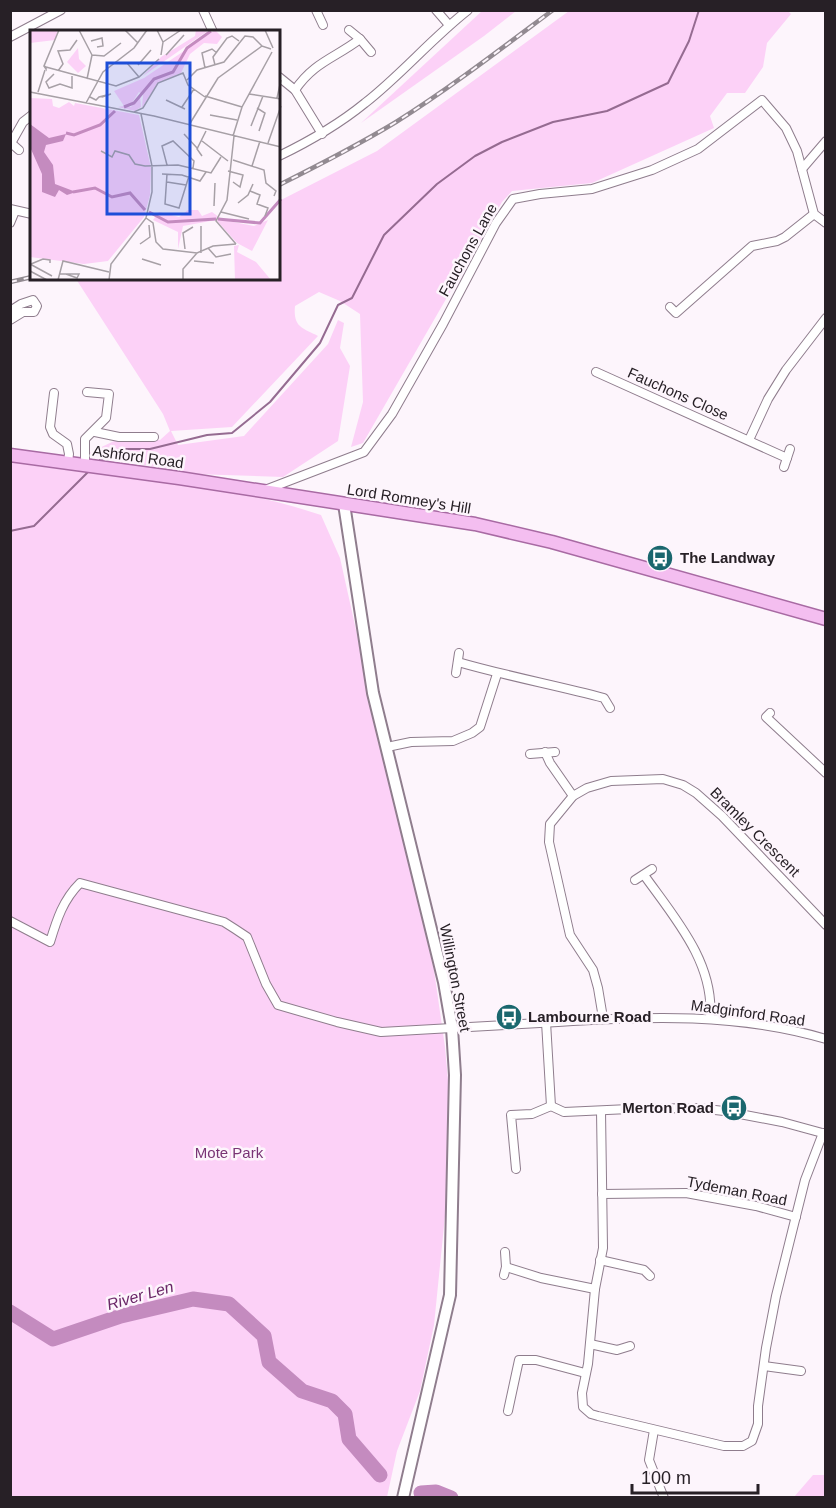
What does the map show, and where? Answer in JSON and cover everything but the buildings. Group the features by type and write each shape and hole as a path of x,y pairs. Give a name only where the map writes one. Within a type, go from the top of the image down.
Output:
{"main road":[{"name":"Ashford Road","path":"10,455 261,492"},
{"name":"Lord Romney's Hill","path":"261,492 475,524 552,542 824,616"}],"street":[{"path":"10,37 61,10"},
{"path":"203,10 213,30"},
{"path":"436,10 448,25"},
{"path":"319,12 323,26"},
{"path":"280,155 322,134 366,103 448,25 466,12"},
{"path":"349,30 371,52"},
{"path":"295,90 303,78 319,64 342,53 360,39"},
{"path":"280,78 295,90 322,134"},
{"name":"Fauchons Lane","path":"261,492 364,452 392,414 496,223 513,200 540,194 592,189 652,170 698,149 762,100 786,128 802,169 814,214"},
{"path":"18,150 11,144 24,122 30,117"},
{"path":"802,169 825,141"},
{"path":"10,223 13,210 30,214"},
{"path":"670,307 676,313 752,246 785,237 814,214 825,223"},
{"path":"10,311 33,300 37,306 34,312 23,312 10,320"},
{"path":"749,440 768,399 786,370 825,318"},
{"name":"Fauchons Close","path":"596,372 749,440 785,463 790,449"},
{"path":"85,465 85,439 95,432 106,418 109,394 87,392"},
{"path":"54,393 51,427 53,434 67,444 68,462"},
{"path":"95,432 119,437 154,437"},
{"name":"Willington Street","path":"344,504 370,677 444,982 452,1028 455,1120 450,1295 403,1497"},
{"path":"456,673 458,657 498,674 604,698 610,708"},
{"path":"387,747 411,741 453,741 472,733 480,727 498,674"},
{"path":"768,715 825,773"},
{"path":"545,752 573,796"},
{"path":"530,754 555,752"},
{"name":"Bramley Crescent","path":"603,1018 593,970 570,935 549,842 550,824 573,796 587,788 611,781 663,779 696,792 722,816 825,925"},
{"path":"635,880 652,869"},
{"path":"644,874 677,918 707,977 712,1002 710,1018"},
{"name":"Madginford Road","path":"10,921 50,942 61,908 69,894 80,883 224,922 247,937 266,984 278,1005 381,1032 653,1017 710,1018 825,1039"},
{"path":"546,1022 551,1106"},
{"path":"516,1169 511,1115 532,1114 551,1106 564,1112 697,1108 782,1122 824,1134 805,1180 769,1330 758,1407 758,1424 753,1441 743,1446 724,1446 591,1414 583,1407 582,1393 588,1364 595,1289 603,1248 601,1111"},
{"name":"Tydeman Road","path":"602,1194 686,1193 756,1206 796,1217"},
{"path":"505,1252 505,1271 595,1289"},
{"path":"600,1260 644,1270 650,1276"},
{"path":"590,1344 618,1350 630,1346"},
{"path":"508,1411 519,1360 536,1360 585,1373"},
{"path":"764,1366 801,1371"},
{"path":"654,1430 649,1460 664,1497"}],"green space":[{"path":"787,10 791,14 767,43 763,67 745,93 727,93 710,116 714,128 592,183 512,191 502,202 363,443 351,447 363,402 360,314 340,301 319,292 295,306 297,323 318,336 232,427 171,431 178,445 244,436 328,344 338,320 344,323 340,348 350,366 338,441 283,477 193,474 87,454 114,441 160,440 170,431 163,414 77,280 280,280 280,200 377,151 569,11"},
{"path":"482,11 516,11 361,123"},
{"name":"Mote Park","path":"11,462 185,483 283,503 321,515 340,558 434,970 449,1091 450,1131 446,1206 434,1325 420,1391 397,1451 387,1497 11,1497"},
{"path":"813,1475 825,1475 825,1497 794,1497"}],"waterway":[{"path":"100,460 120,449 150,449 207,435 232,433 270,402 320,343 338,305 352,298 384,235 437,184 475,156 502,142 553,122 607,111 668,83 689,41 699,10"},
{"path":"10,531 34,526 88,472"},
{"name":"River Len","path":"10,1312 53,1339 121,1316 193,1299 229,1304 264,1336 269,1362 302,1391 332,1401 345,1414 349,1439 380,1475"},
{"name":"River Len","path":"421,1493 436,1492 451,1498"}],"railway":[{"path":"280,184 396,122 456,82 553,10"},
{"path":"10,282 30,277"}],"place":[{"name":"The Landway","path":"660,558"},
{"name":"Lambourne Road","path":"509,1017"},
{"name":"Merton Road","path":"734,1108"}]}
